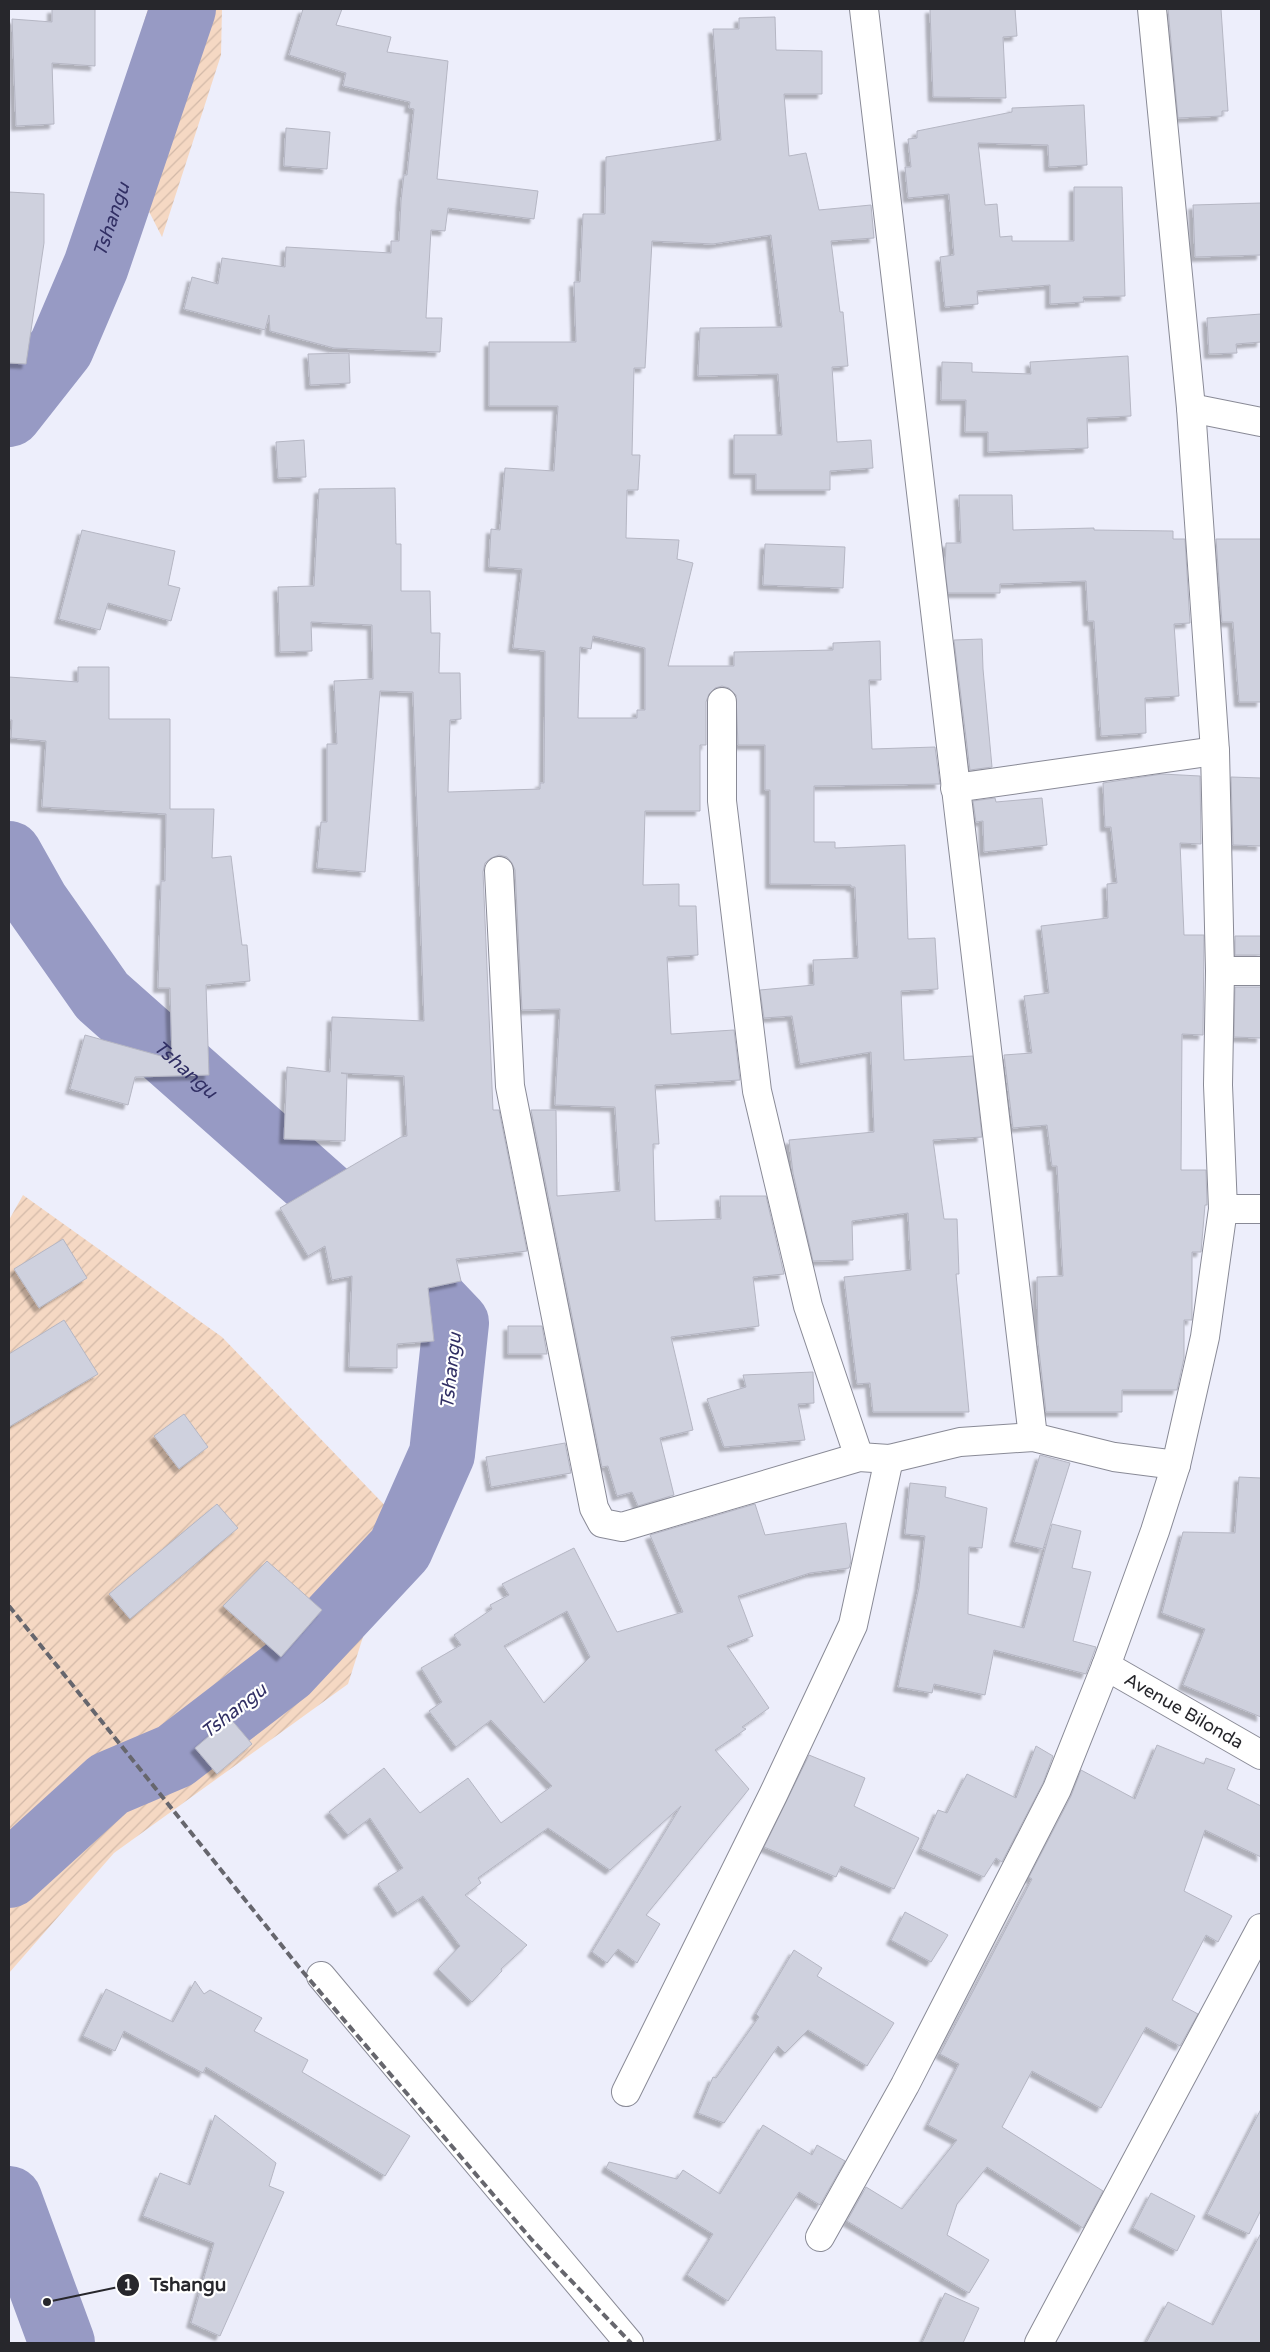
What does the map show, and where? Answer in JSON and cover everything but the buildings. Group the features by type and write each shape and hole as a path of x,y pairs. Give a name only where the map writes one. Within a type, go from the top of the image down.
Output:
{"street":[{"path":"864,9 955,788 988,1034 1033,1437"},
{"path":"820,2237 905,2085 1053,1798 1106,1666 1155,1531 1176,1465 1205,1337 1223,1209 1218,1085 1220,971 1215,751 1191,408 1152,9"},
{"path":"1191,408 1261,422"},
{"path":"722,702 722,801 757,1091 808,1306 859,1456"},
{"path":"955,788 1215,751"},
{"path":"499,871 510,1086 594,1508 602,1523 622,1527 859,1456 889,1459 960,1442 1033,1437 1114,1457 1176,1465"},
{"path":"1220,971 1261,971"},
{"path":"1223,1209 1261,1209"},
{"path":"626,2092 773,1795 853,1625 889,1459"},
{"name":"Avenue Bilonda","path":"1106,1666 1261,1755"},
{"path":"1039,2343 1261,1928"},
{"path":"320,1976 629,2343"}],"shaded area":[{"path":"148,9 222,9 221,55 162,237 110,135"},
{"path":"23,1195 222,1337 400,1521 348,1684 114,1853 9,1973 9,1220"}],"waterway":[{"name":"Tshangu","path":"9,414 61,348 96,266 183,9"},
{"name":"Tshangu","path":"9,854 36,902 102,996 373,1236 456,1323 442,1454 400,1549 287,1670 175,1756 109,1784 9,1875"},
{"name":"Tshangu","path":"9,2199 62,2343"}],"railway":[{"path":"9,1606 303,1972 532,2240 631,2343"}],"place":[{"name":"Tshangu","path":"47,2302"}]}
